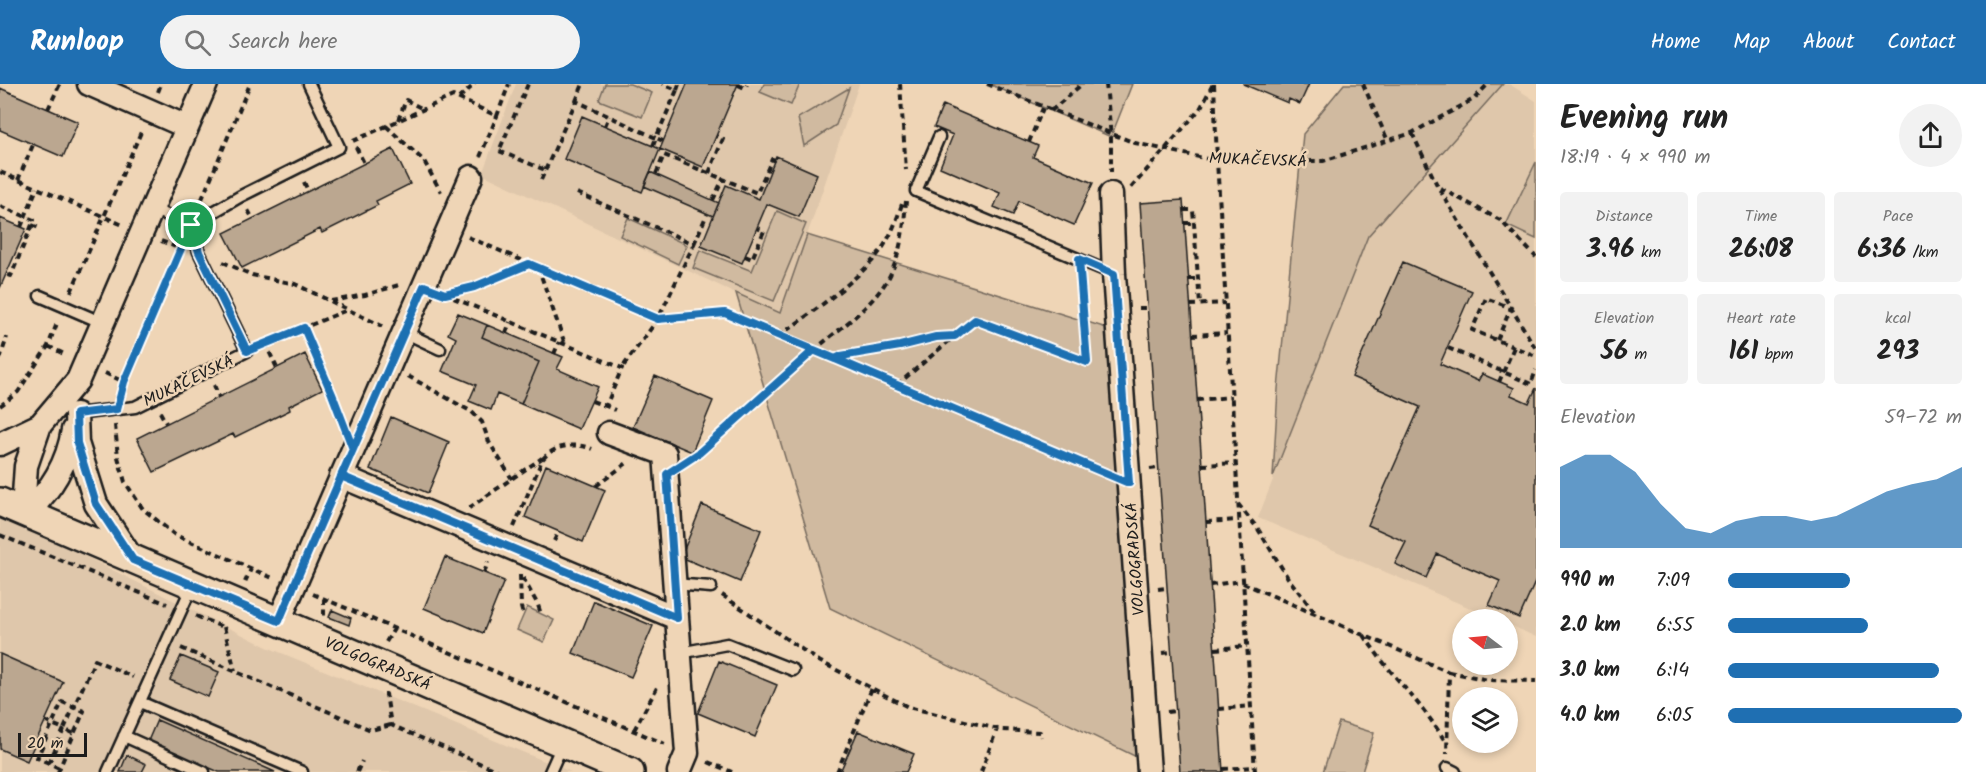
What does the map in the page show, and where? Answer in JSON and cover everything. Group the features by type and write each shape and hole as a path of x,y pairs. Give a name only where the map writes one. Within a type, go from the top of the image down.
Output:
{"street":[{"path":"26,513 24,495 26,466 40,424 81,372 206,84"},
{"path":"100,86 187,127"},
{"path":"279,621 403,334 434,290 450,227 471,177"},
{"name":"VOLGOGRADSKÁ","path":"1111,194 1114,274 1149,772"},
{"path":"26,513 40,501 54,482 71,444 81,372"},
{"path":"76,414 77,443 96,504 133,560"},
{"path":"0,444 40,424"},
{"path":"609,433 665,454 679,650 683,763"},
{"path":"341,476 677,618"},
{"name":"VOLGOGRADSKÁ","path":"0,502 630,772"}],"lane":[{"path":"152,209 191,225 241,196 339,147 309,84"},
{"path":"939,136 916,191 1114,274"},
{"name":"MUKAČEVSKÁ","path":"117,409 135,407 247,351 199,252 191,225"},
{"path":"40,296 103,322"},
{"path":"403,334 440,349"},
{"path":"76,414 117,409"},
{"path":"108,772 193,584"},
{"path":"674,584 711,587"},
{"path":"679,650 727,644 794,670"},
{"path":"140,702 302,772"},
{"path":"124,736 204,772"},
{"path":"550,772 563,743"}],"path":[{"path":"48,109 60,84"},
{"path":"0,406 18,392 48,346 161,84"},
{"path":"250,84 124,382 117,409 115,429 118,457 125,482 143,509 175,535 634,730 683,763 732,772"},
{"path":"459,98 476,84"},
{"path":"471,177 509,84"},
{"path":"528,84 499,151 545,170"},
{"path":"541,180 583,84"},
{"path":"663,84 677,90"},
{"path":"653,146 680,84"},
{"path":"738,85 745,88 747,84"},
{"path":"900,84 906,178"},
{"name":"MUKAČEVSKÁ","path":"987,84 1135,143 1217,161 1323,161 1412,133 1474,99 1488,84"},
{"path":"1051,111 1082,84"},
{"path":"1106,84 1111,134 1111,194"},
{"path":"1164,150 1200,109 1213,84"},
{"path":"1213,84 1255,770 1223,769"},
{"path":"1363,84 1388,141"},
{"path":"339,147 453,96 497,116"},
{"path":"398,120 406,100 424,109"},
{"path":"576,101 663,141"},
{"path":"1029,142 1043,108"},
{"path":"605,126 609,116"},
{"path":"386,126 424,161 443,196 450,227 529,264 658,319 725,313 1129,483"},
{"path":"1412,133 1438,187 1536,349"},
{"path":"709,173 723,139 716,136"},
{"path":"353,141 364,163"},
{"path":"18,180 33,145"},
{"path":"656,174 664,155 758,193 772,159 775,160"},
{"path":"0,172 141,233"},
{"path":"713,200 723,179"},
{"path":"1438,187 1500,220 1536,257"},
{"path":"21,226 37,188"},
{"path":"577,193 694,244"},
{"path":"667,474 699,453 814,350 845,327 871,303 890,275 903,234 905,199 884,246 868,265 822,305 779,336"},
{"path":"0,206 34,220 11,276 6,274"},
{"path":"1184,210 1193,210 1200,305"},
{"path":"606,406 622,368 658,319 707,214"},
{"path":"1185,223 1194,223"},
{"path":"32,225 39,228"},
{"path":"745,256 752,259 764,231 757,228"},
{"path":"199,252 252,275 295,284 403,334"},
{"path":"897,385 975,320 1087,362 1079,259"},
{"path":"434,290 474,287 529,264"},
{"path":"538,267 565,344"},
{"path":"1188,279 1198,279"},
{"path":"329,301 365,295 403,284 434,290 622,368"},
{"path":"1511,308 1486,298 1472,330 1536,356"},
{"path":"1190,305 1226,303"},
{"path":"1139,308 1147,308"},
{"path":"1497,340 1511,308"},
{"path":"247,351 348,310"},
{"path":"506,333 510,322"},
{"path":"304,328 353,449"},
{"path":"1192,335 1227,333"},
{"path":"835,359 936,337 955,336"},
{"path":"0,358 7,337"},
{"path":"554,354 559,342"},
{"path":"265,344 277,368"},
{"path":"48,346 81,372 124,382"},
{"path":"1499,382 1514,347"},
{"path":"1448,348 1530,384 1536,370"},
{"path":"406,375 472,412 482,422 489,442 512,479"},
{"path":"1197,400 1231,397"},
{"path":"592,401 619,411 609,433"},
{"path":"450,522 548,452 582,444 592,449"},
{"path":"596,486 647,447"},
{"path":"506,546 545,456"},
{"path":"1202,465 1236,463"},
{"path":"1150,469 1158,468"},
{"path":"1238,504 1258,529 1288,578 1318,615"},
{"path":"1206,522 1239,520"},
{"path":"0,535 234,632"},
{"path":"523,615 520,572 541,614"},
{"path":"1210,585 1243,582 1449,672 1489,680 1536,681"},
{"path":"711,587 819,661 908,707 997,729 1040,732 1041,737"},
{"path":"1158,589 1167,588"},
{"path":"224,627 235,671"},
{"path":"1364,635 1380,661 1434,723 1447,744"},
{"path":"1215,650 1247,646"},
{"path":"175,658 180,647 371,730 391,725 500,772"},
{"path":"634,730 679,650"},
{"path":"1162,654 1171,652"},
{"path":"49,763 94,660 148,684"},
{"path":"1449,672 1447,744 1451,770"},
{"path":"837,772 872,688"},
{"path":"375,690 386,694 391,725"},
{"path":"62,702 84,711 59,770 38,758 52,724 62,702"},
{"path":"1219,709 1251,706"},
{"path":"1167,712 1176,711"},
{"path":"45,721 74,734"},
{"path":"981,772 997,729"},
{"path":"357,772 362,761"}],"shaded area":[{"path":"516,84 859,84 780,314 482,174"},
{"path":"605,84 630,84 652,93 642,117 599,100"},
{"path":"764,84 800,84 791,105 760,92"},
{"path":"989,84 1132,84 1111,137"},
{"path":"1344,84 1503,84 1368,236 1273,477 1278,389 1303,134"},
{"path":"1503,84 1509,84 1536,101 1536,637 1518,629 1518,609 1472,609 1258,518 1368,236"},
{"path":"849,88 836,125 804,146 798,118"},
{"path":"1536,162 1536,239 1506,225"},
{"path":"777,211 806,224 774,301 693,268 700,250 752,271"},
{"path":"628,218 687,245 678,264 620,236"},
{"path":"807,235 1123,333 1151,764 830,608 736,293 780,313"},
{"path":"0,514 267,647 571,772 0,772"},
{"path":"527,607 554,620 544,642 517,630"},
{"path":"1339,722 1374,733 1362,772 1323,772"}],"building":[{"path":"687,84 738,84 703,167 660,149"},
{"path":"1243,84 1309,84 1300,104 1289,99 1288,103"},
{"path":"0,88 78,122 63,157 0,130"},
{"path":"943,105 1038,146 1033,157 1093,183 1074,225 1019,201 1013,215 994,207 1000,193 940,167 953,135 934,127"},
{"path":"582,116 660,149 642,192 564,159"},
{"path":"393,149 410,184 376,201 378,205 322,233 320,229 242,268 224,233"},
{"path":"776,156 817,174 799,217 767,204 742,263 701,246 726,185 759,199"},
{"path":"650,172 719,203 713,216 644,186"},
{"path":"1183,200 1223,772 1180,772 1140,203"},
{"path":"0,218 26,229 0,288"},
{"path":"1403,262 1472,291 1440,364 1478,381 1482,374 1514,388 1511,395 1529,403 1536,388 1536,580 1519,618 1518,609 1498,609 1489,605 1500,581 1437,554 1426,578 1395,564 1406,542 1368,525 1420,407 1352,377"},
{"path":"458,313 487,325 482,337 539,362 521,404 497,394 491,410 469,401 476,385 442,371 456,338 448,334"},
{"path":"487,325 563,357 557,369 598,387 579,429 521,404 539,362 482,337"},
{"path":"305,354 322,389 289,406 290,410 235,437 233,434 154,472 137,438"},
{"path":"655,376 713,401 692,452 633,427"},
{"path":"391,417 449,442 428,493 370,469"},
{"path":"546,465 605,490 583,542 525,517"},
{"path":"702,505 761,530 740,582 681,557"},
{"path":"445,557 504,581 483,633 424,608"},
{"path":"594,601 653,626 631,677 573,653"},
{"path":"332,610 351,618 349,625 329,617"},
{"path":"0,654 63,682 27,761 0,749"},
{"path":"181,656 219,672 208,697 170,680"},
{"path":"719,661 777,685 755,737 698,713"},
{"path":"157,720 275,772 219,772 148,741"},
{"path":"858,731 914,754 906,772 840,772"},
{"path":"127,755 146,764 142,772 120,772"}],"route":[{"path":"191,225 124,382 117,409 76,414 77,443 96,504 133,560 279,621 341,476 403,336 424,286 445,294 474,287 529,264 658,319 725,313 779,336 835,359 841,356 936,337 955,336 975,320 1087,362 1079,259 1114,274 1129,483 924,397 814,350 699,453 667,474 677,618 341,476 353,449 332,394 304,328 247,351 199,252 191,225"}]}
